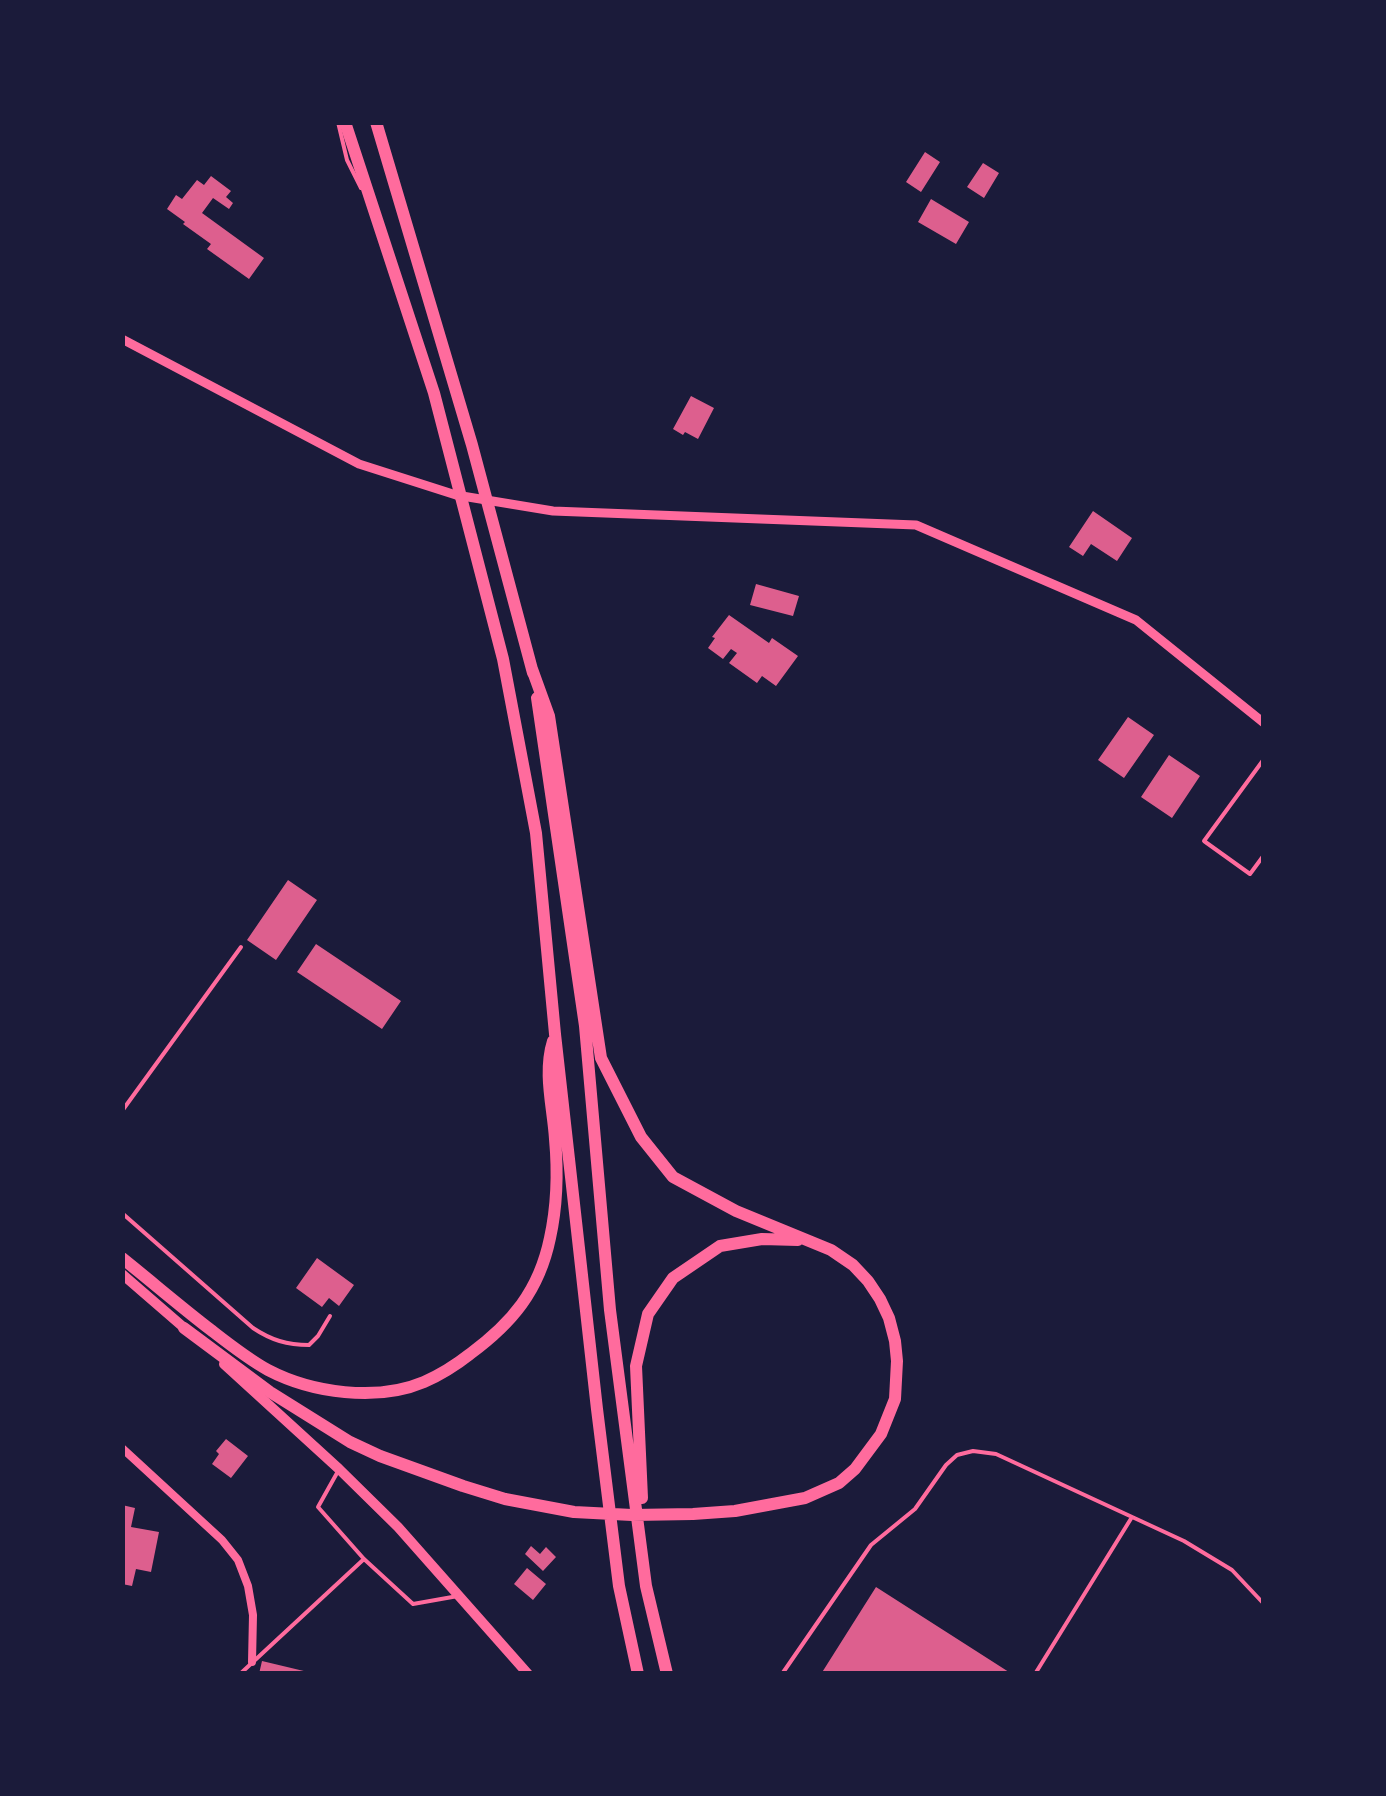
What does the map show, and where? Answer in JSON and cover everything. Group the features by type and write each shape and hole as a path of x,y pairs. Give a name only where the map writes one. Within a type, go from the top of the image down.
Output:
{"highway":[{"path":"341,122 434,393 504,659 536,833 555,1034 619,1586 638,1674"},
{"path":"184,1328 270,1392 380,1456 505,1499 574,1512 692,1514 788,1502 823,1491 855,1469 881,1434 895,1399 895,1341 880,1298 853,1265 832,1250 736,1212 672,1177 641,1137 601,1058 549,716 532,669 472,445 376,122"},
{"path":"532,669 585,1026 610,1310 646,1586 667,1674"},
{"path":"122,1258 234,1348 266,1369 296,1382 359,1392 384,1392 422,1383 488,1340 518,1312 537,1280 550,1239 557,1190 547,1060 555,1034"},
{"path":"646,1586 636,1366 648,1314 673,1278 720,1246 762,1239 810,1240"}],"main road":[{"path":"122,1274 398,1527 528,1674"}],"street":[{"path":"122,339 359,464 456,495 553,511 916,524 1136,620 1264,723"},
{"path":"122,1448 222,1540 238,1560 253,1615 252,1662"}],"lane":[{"path":"1264,759 1204,841 1250,874 1264,854"},
{"path":"122,1111 241,946"},
{"path":"122,1214 270,1339 309,1345 330,1316"},
{"path":"782,1674 871,1545 915,1509 956,1454 973,1451 996,1454 1184,1541 1232,1570 1264,1604"},
{"path":"339,1469 318,1508 364,1559 413,1604 461,1596"},
{"path":"1035,1674 1132,1517"},
{"path":"240,1674 364,1559"}],"building":[{"path":"925,152 940,162 921,192 906,182"},
{"path":"983,163 999,173 984,198 967,187"},
{"path":"211,176 231,191 226,197 233,203 229,209 213,198 202,213 264,258 249,279 207,249 211,244 167,209 176,195 182,199 197,180 204,185"},
{"path":"931,199 969,222 956,244 918,222"},
{"path":"691,396 714,408 698,439 673,429"},
{"path":"1093,511 1132,538 1117,561 1091,544 1083,556 1069,547"},
{"path":"756,584 799,596 793,616 750,605"},
{"path":"729,615 769,643 772,638 798,656 776,686 762,676 757,683 729,663 737,653 731,649 723,659 708,648"},
{"path":"1128,717 1154,735 1124,778 1098,760"},
{"path":"1169,755 1200,776 1172,818 1141,797"},
{"path":"288,880 317,900 276,960 247,940"},
{"path":"316,944 401,1001 382,1029 297,972"},
{"path":"317,1258 354,1285 339,1306 329,1298 322,1307 296,1288"},
{"path":"226,1439 248,1456 231,1478 212,1464"},
{"path":"122,1505 135,1508 131,1527 159,1532 151,1572 136,1569 132,1586 122,1584"},
{"path":"531,1546 540,1554 546,1547 556,1557 543,1571 525,1554"},
{"path":"527,1568 546,1584 533,1600 514,1584"},
{"path":"876,1587 1012,1674 821,1674"},
{"path":"262,1661 308,1672 308,1674 259,1674"}]}
